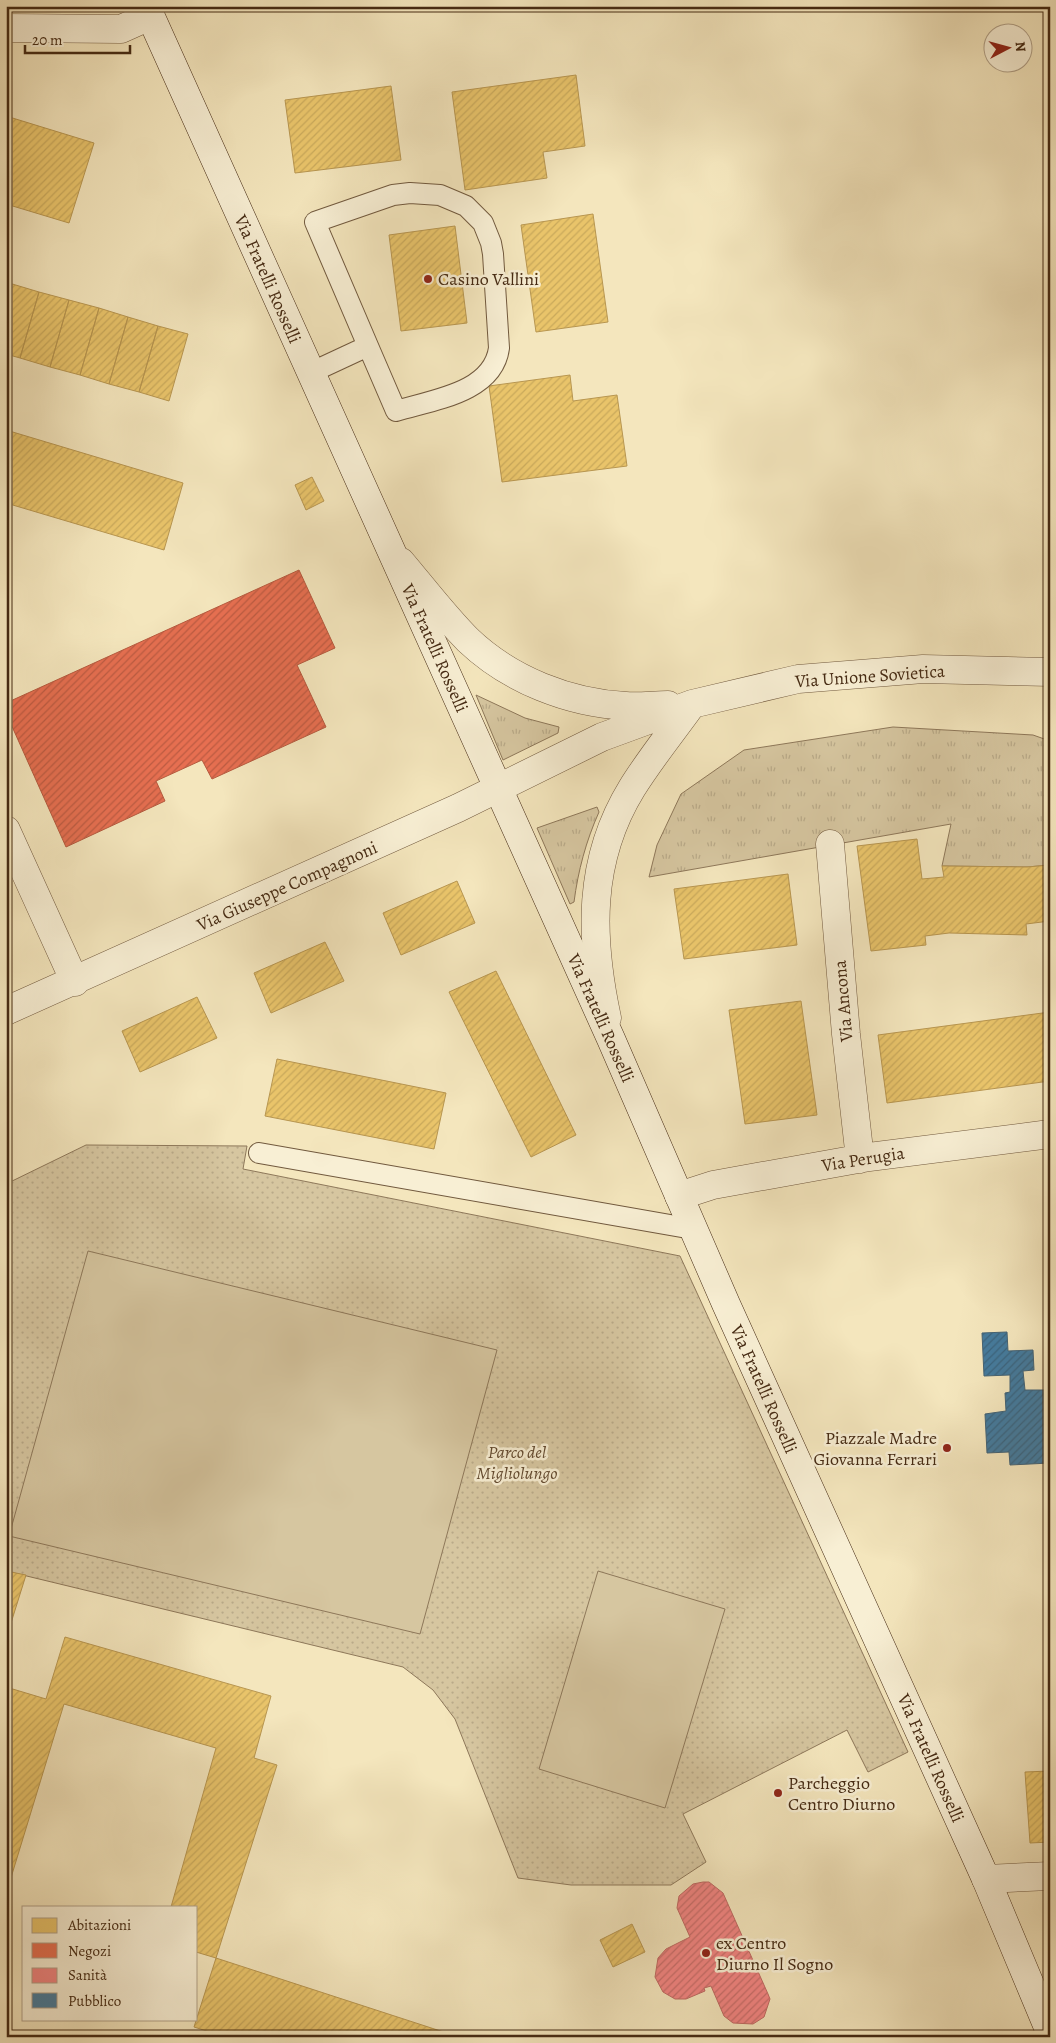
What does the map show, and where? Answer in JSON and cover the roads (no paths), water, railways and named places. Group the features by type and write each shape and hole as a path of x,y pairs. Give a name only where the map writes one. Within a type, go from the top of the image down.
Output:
{"street":[{"path":"6,28 121,29 148,11"},
{"name":"Via Fratelli Rosselli","path":"148,11 611,1039 693,1228 1044,2005 1050,2032"},
{"name":"Via Unione Sovietica","path":"389,546 440,610 469,641 498,664 515,674 570,698 599,704 628,706 692,704"},
{"name":"Via Unione Sovietica","path":"498,789 602,737 692,704 798,679 923,669 1050,672"},
{"path":"611,1039 598,965 595,907 598,873 607,840 631,789 692,704"},
{"name":"Via Giuseppe Compagnoni","path":"6,1011 75,982 498,789"},
{"path":"6,830 75,982"},
{"name":"Via Ancona","path":"830,844 846,1034 860,1158"},
{"name":"Via Perugia","path":"679,1196 713,1185 860,1158 1050,1134"},
{"path":"986,1879 1050,1876"}],"lane":[{"path":"426,193 440,195 466,206 483,223 493,254 499,348 493,367 481,381 470,388 396,411 368,346 315,222 393,195 401,194 426,193"},
{"path":"310,373 368,346"},
{"path":"259,1153 693,1228"}],"place":[{"name":"Casino Vallini","path":"428,279"},
{"name":"Piazzale Madre Giovanna Ferrari","path":"947,1448"},
{"name":"Parcheggio Centro Diurno","path":"778,1793"},
{"name":"ex Centro Diurno Il Sogno","path":"706,1953"}],"park label":[{"name":"Parco del Migliolungo","path":"517,1462"}]}
